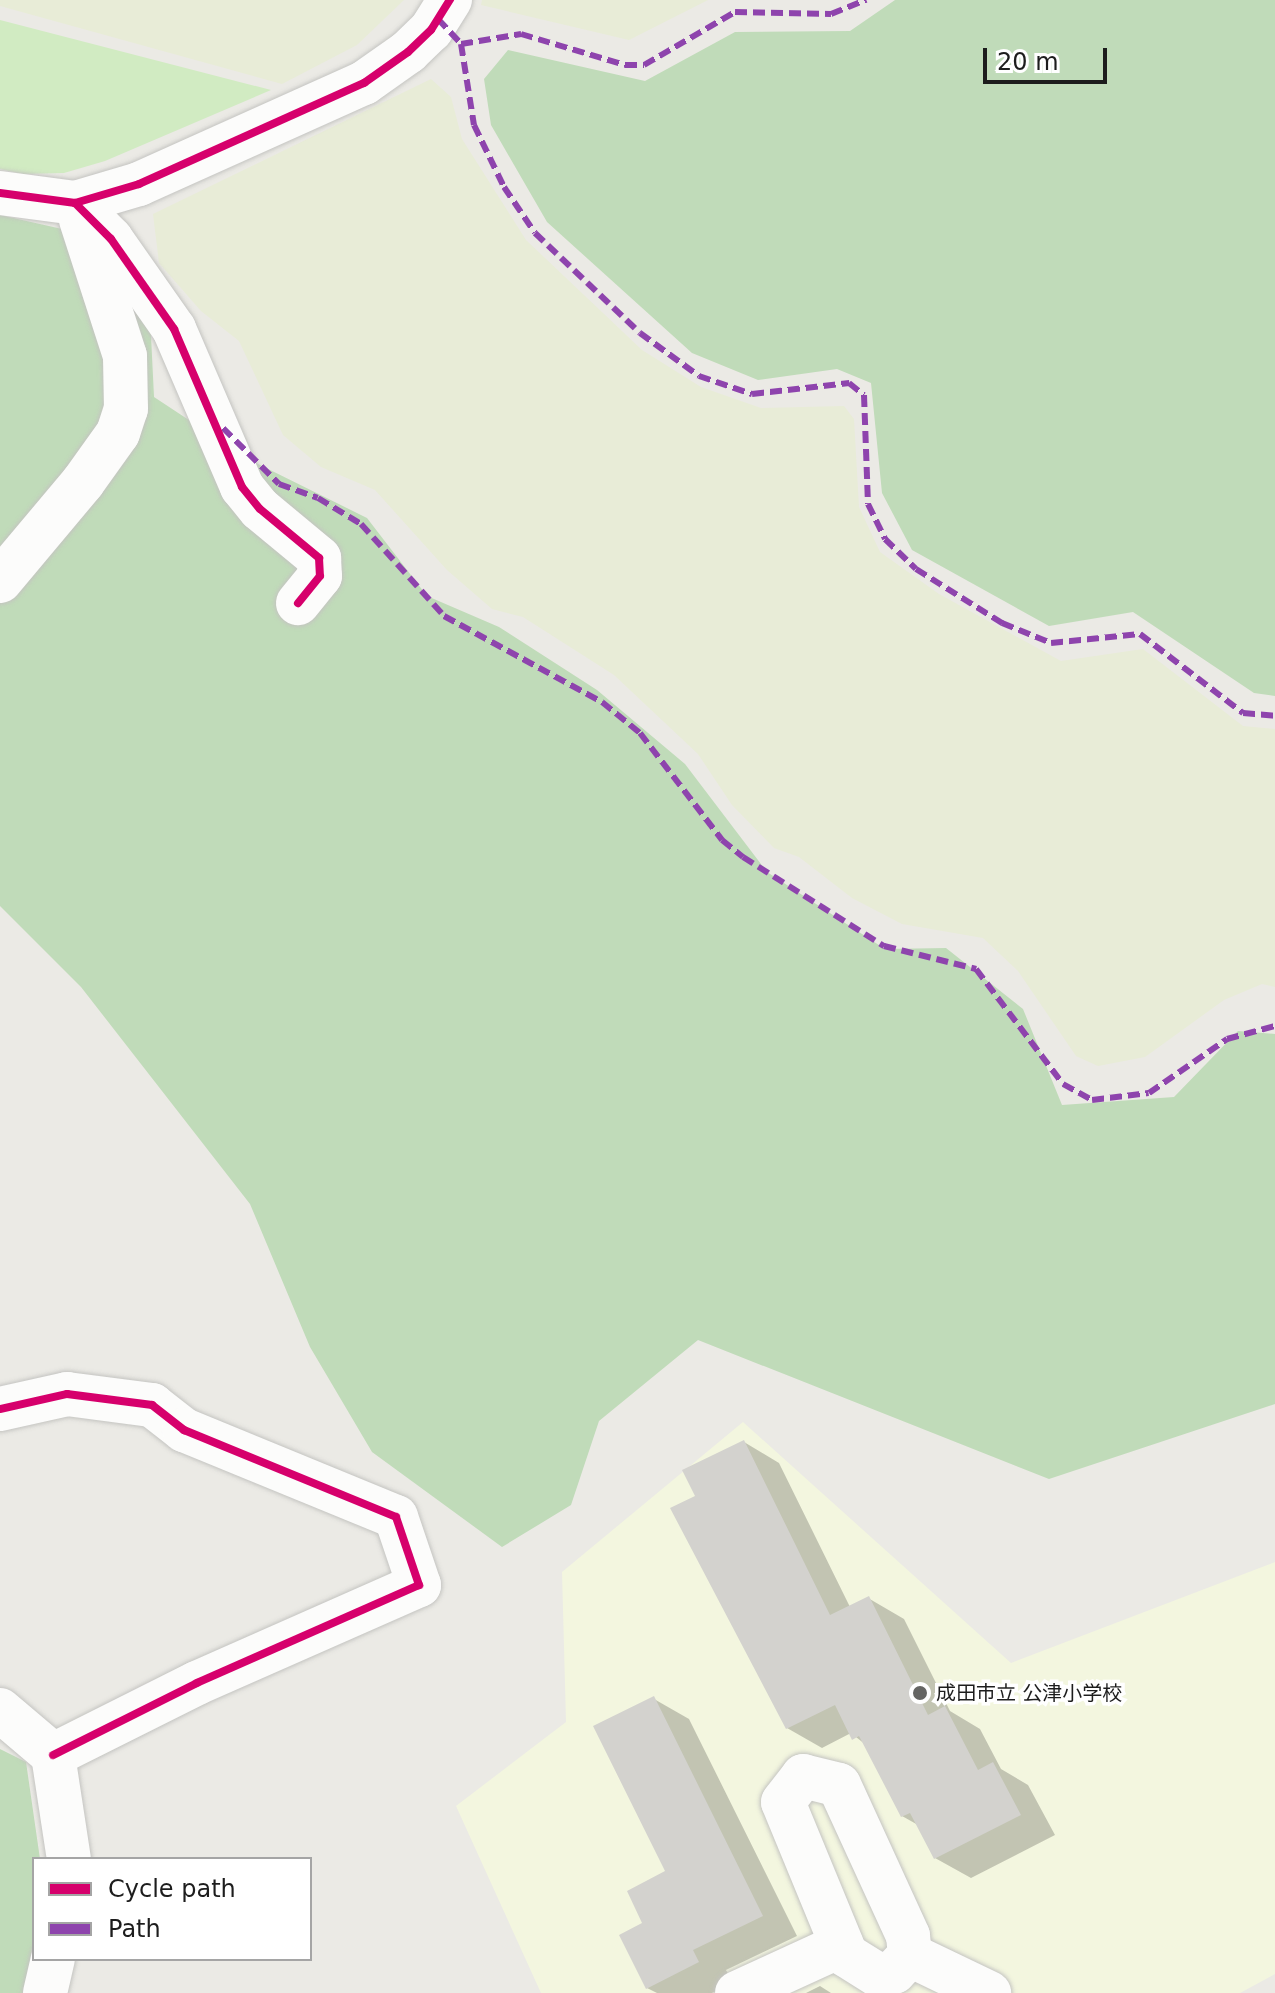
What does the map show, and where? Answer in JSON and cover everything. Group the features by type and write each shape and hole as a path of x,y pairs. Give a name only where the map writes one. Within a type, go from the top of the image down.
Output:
{"street":[{"path":"0,193 75,203 139,184 364,83 408,52 431,30 450,0"},
{"path":"0,581 83,482 118,433 126,409 125,356 75,203"},
{"path":"75,203 111,239 174,329 242,487 260,509 319,558 320,576 298,603"},
{"path":"0,1409 67,1394 152,1405 184,1430 396,1517 419,1585 197,1683 53,1755"},
{"path":"0,1710 53,1755 69,1857"},
{"path":"803,1776 839,1785 908,1936 910,1955 894,1972 878,1975 861,1969 842,1945 783,1802 803,1776"},
{"path":"737,1993 842,1945"},
{"path":"910,1955 989,1993"},
{"path":"45,1993 53,1961"}],"shaded area":[{"path":"0,0 404,0 357,45 282,84 0,6"},
{"path":"482,0 708,0 629,40 481,5"},
{"path":"431,79 451,97 462,139 526,240 642,350 701,387 761,408 844,406 854,419 859,507 880,552 939,594 1061,661 1143,649 1243,726 1275,729 1275,987 1262,984 1224,1000 1145,1057 1098,1066 1076,1056 1018,971 983,938 902,924 852,898 799,857 774,848 732,805 698,754 614,675 523,617 492,609 447,570 375,490 321,467 283,435 239,341 201,311 159,263 153,214"},
{"name":"成田市立 公津小学校","path":"743,1422 1011,1663 1275,1562 1275,1974 1240,1993 541,1993 456,1806 566,1722 562,1572"}],"green space":[{"path":"895,0 1275,0 1275,696 1254,693 1133,612 1049,626 912,550 882,493 871,383 837,369 758,380 692,353 547,222 491,125 484,79 508,50 645,81 735,32 850,31"},
{"path":"0,20 271,90 105,161 64,173 23,174 0,169"},
{"path":"0,215 102,238 149,295 154,397 248,459 367,518 427,596 499,627 597,690 685,764 767,872 885,949 946,948 1023,1009 1062,1105 1174,1097 1238,1031 1275,1034 1275,1404 1049,1479 698,1340 599,1421 571,1505 502,1547 372,1452 310,1347 250,1204 81,987 0,906"},
{"path":"0,1749 26,1762 40,1857 32,1857 32,1949 25,1993 0,1993"}],"building":[{"path":"744,1440 830,1615 869,1596 928,1715 945,1706 978,1770 993,1762 1021,1815 934,1859 910,1813 901,1817 859,1736 852,1740 835,1705 786,1729 670,1508 695,1496 682,1470"},
{"path":"654,1696 763,1916 693,1950 699,1962 646,1989 619,1935 642,1923 627,1891 665,1871 593,1726"}],"marked path":[{"path":"461,44 521,34 625,65 644,65 735,12 831,14 866,0"},
{"path":"438,19 461,44 474,125 504,187 535,233 640,333 699,376 752,394 849,383 864,395 868,504 885,539 916,569 1002,623 1051,643 1140,634 1243,713 1275,716"},
{"path":"223,428 279,484 318,498 361,524 444,616 602,702 640,733 722,840 743,857 884,946 976,969 1063,1084 1092,1100 1149,1093 1227,1039 1275,1026"}],"cycle path":[{"path":"0,193 75,203 139,184 364,83 408,52 431,30 450,0"},
{"path":"75,203 111,239 174,329 242,487 260,509 319,558 320,576 298,603"},
{"path":"0,1409 67,1394 152,1405 184,1430 396,1517 419,1585 197,1683 53,1755"}],"place":[{"name":"成田市立 公津小学校","path":"920,1693"}]}
